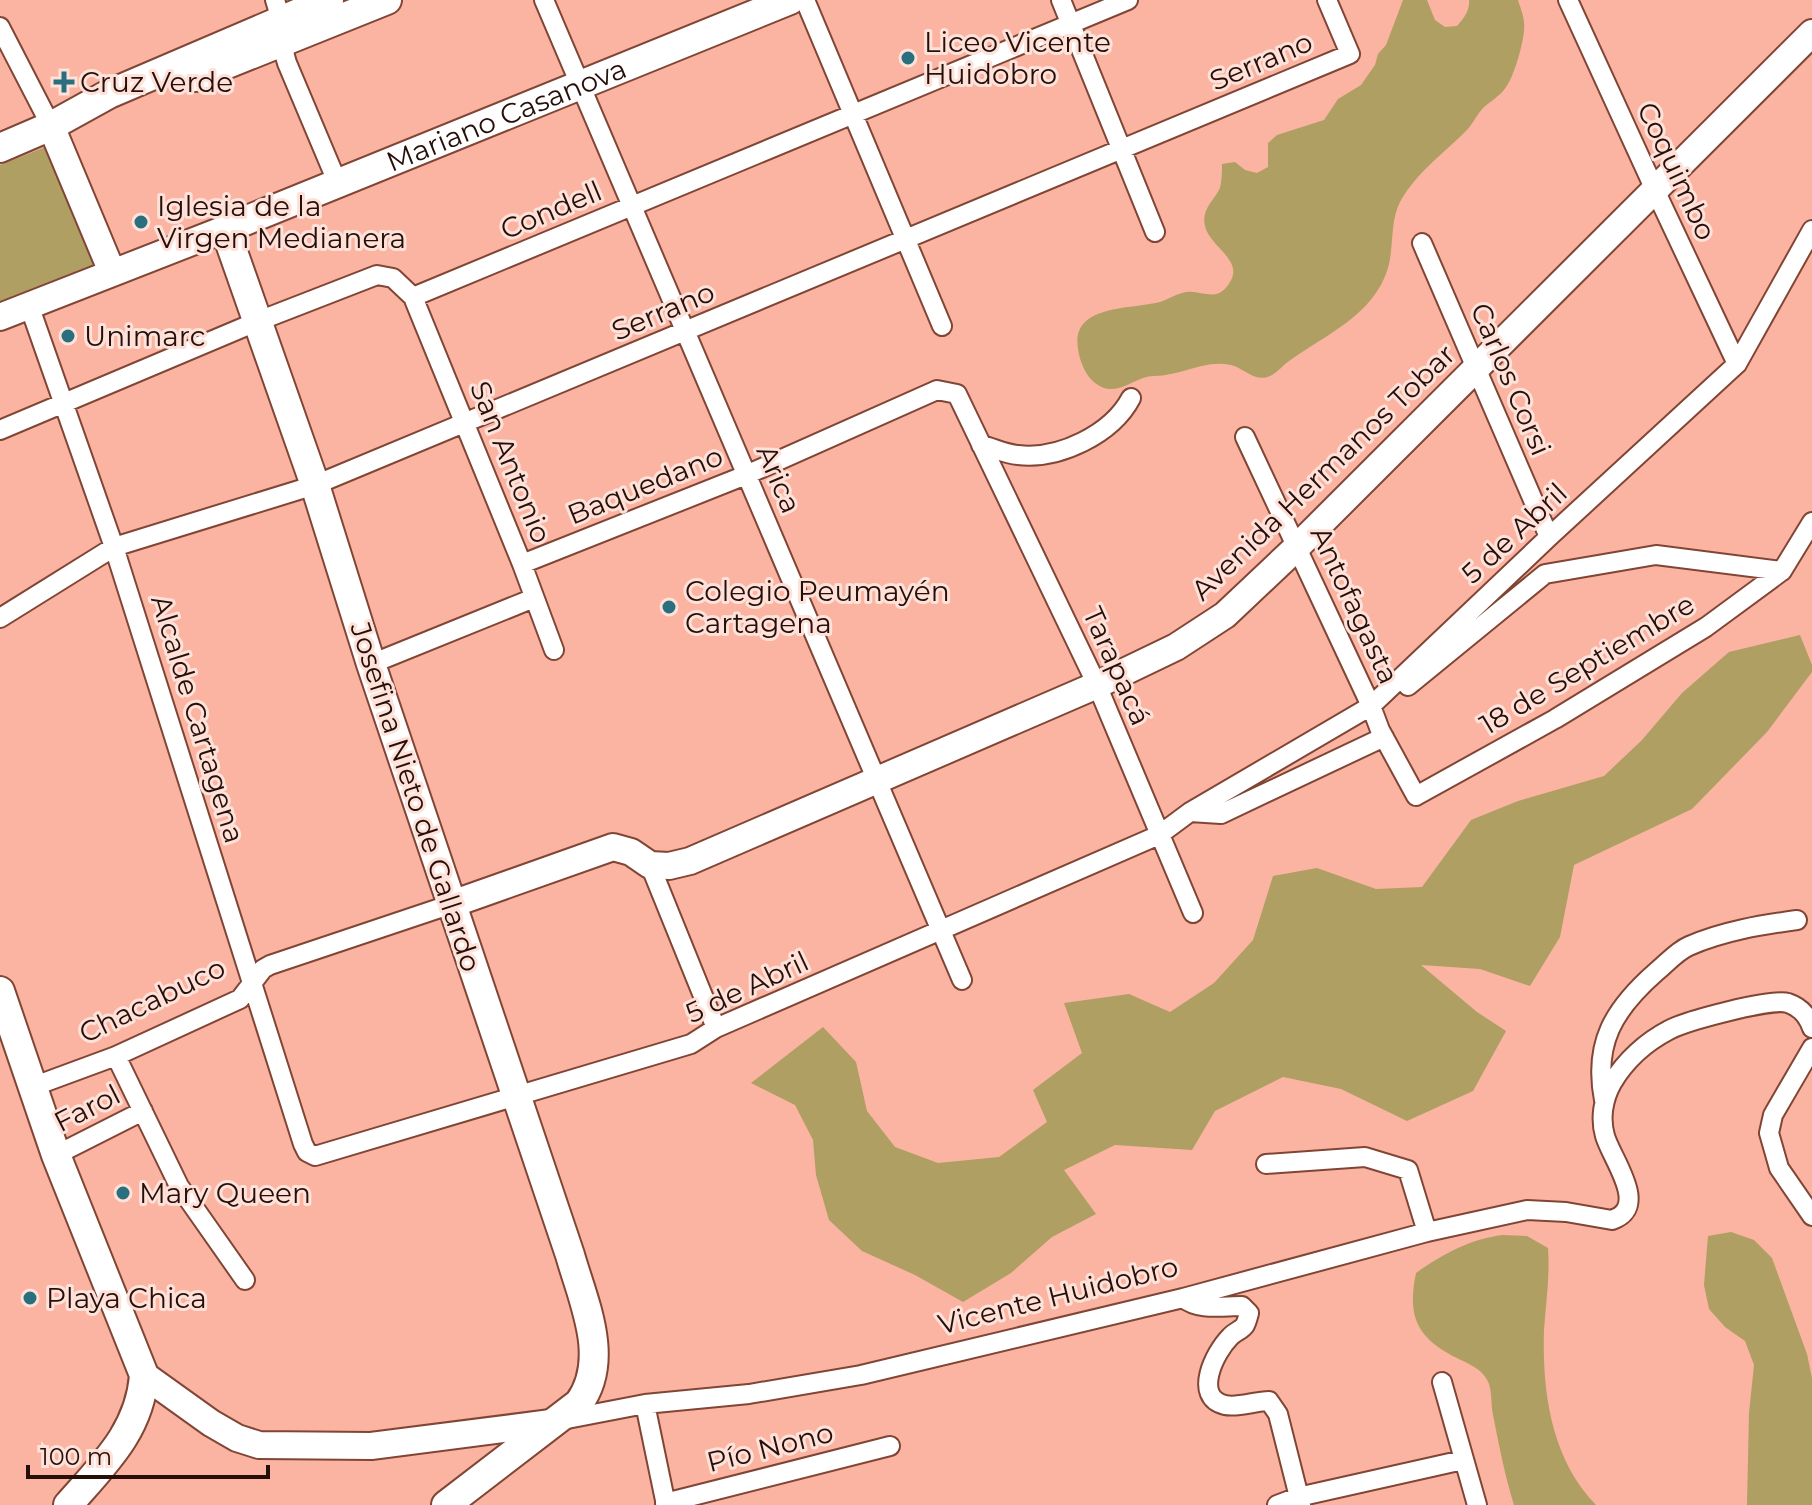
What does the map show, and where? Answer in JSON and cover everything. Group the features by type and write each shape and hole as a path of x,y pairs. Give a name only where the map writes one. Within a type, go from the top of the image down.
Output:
{"main road":[{"path":"0,148 51,126 112,110 278,21 329,0"},
{"path":"278,21 387,0"},
{"name":"Mariano Casanova","path":"225,229 790,0"},
{"name":"Josefina Nieto de Gallardo","path":"225,229 315,485 371,664 570,1255 592,1335 595,1368 590,1384 579,1403 551,1423"},
{"path":"0,991 56,1155 144,1375 141,1402 122,1443 68,1505"},
{"path":"446,1505 551,1423"}],"street":[{"name":"Arica","path":"544,0 962,980"},
{"path":"805,0 942,326"},
{"path":"1061,0 1155,232"},
{"name":"Condell","path":"413,297 1128,0"},
{"name":"Serrano","path":"0,618 114,547 315,485 1350,54 1327,0"},
{"name":"Coquimbo","path":"1568,0 1737,364"},
{"path":"278,21 338,184"},
{"path":"0,27 51,126 112,272"},
{"name":"Avenida Hermanos Tobar","path":"650,865 669,866 690,861 1097,685 1204,631 1297,547 1812,33"},
{"name":"Mariano Casanova","path":"0,317 225,229"},
{"name":"5 de Abril","path":"307,1152 315,1156 691,1044 716,1028 1159,835 1190,812 1371,706 1737,364 1812,230"},
{"name":"Carlos Corsi","path":"1422,243 1549,537"},
{"path":"0,430 256,322 377,275 393,278 413,297"},
{"name":"San Antonio","path":"413,297 554,650"},
{"name":"Alcalde Cartagena","path":"29,305 114,547 307,1152"},
{"name":"Baquedano","path":"522,564 746,475 937,390 957,394 981,445"},
{"path":"981,445 1021,456 1074,445 1103,430 1125,410 1131,398"},
{"name":"Antofagasta","path":"1245,437 1384,737 1416,796"},
{"name":"Tarapacá","path":"981,445 1097,685 1193,913"},
{"path":"1371,706 1398,694 1545,574 1656,555 1782,571 1812,522"},
{"name":"18 de Septiembre","path":"1416,796 1555,719 1693,635 1782,571"},
{"path":"371,664 534,598"},
{"path":"1190,812 1221,814 1384,737"},
{"name":"Chacabuco","path":"32,1087 116,1056 240,999 263,969 270,965 613,847 631,852 650,865"},
{"path":"650,865 716,1028"},
{"path":"1604,1102 1600,1073 1604,1043 1615,1016 1633,992 1687,946 1756,925 1797,920"},
{"path":"1604,1102 1613,1081 1634,1055 1671,1029 1715,1015 1780,1001 1801,1010 1812,1028"},
{"path":"1811,1051 1777,1107 1769,1133 1779,1168 1812,1216"},
{"path":"116,1056 179,1186 245,1280"},
{"name":"Vicente Huidobro","path":"144,1375 211,1423 237,1438 259,1445 371,1446 551,1423 645,1404 749,1394 861,1375 1183,1298 1427,1232 1527,1210 1566,1212 1605,1220 1618,1218 1628,1208 1629,1195 1605,1136 1602,1124 1604,1102"},
{"name":"Farol","path":"56,1155 143,1111"},
{"path":"1266,1164 1365,1157 1408,1170 1427,1232"},
{"path":"1183,1298 1192,1305 1242,1306 1249,1313 1245,1326 1230,1336 1213,1363 1208,1380 1209,1395 1227,1406 1269,1401 1278,1414 1300,1501"},
{"path":"1442,1382 1477,1505"},
{"path":"645,1404 665,1504"},
{"name":"Pío Nono","path":"665,1504 890,1446"},
{"path":"1277,1505 1463,1460"}],"shaded area":[{"path":"1403,0 1427,0 1435,20 1445,27 1457,26 1467,11 1469,0 1518,0 1524,29 1516,66 1506,87 1422,173 1400,202 1388,268 1372,299 1347,322 1265,378 1231,365 1211,364 1147,377 1120,388 1106,388 1094,382 1084,369 1078,349 1078,334 1084,324 1093,316 1105,312 1160,302 1182,293 1213,294 1225,289 1233,267 1208,233 1204,220 1206,210 1220,188 1222,164 1235,162 1245,170 1257,173 1268,167 1268,143 1277,135 1324,120 1338,99 1361,85 1375,65"},
{"path":"48,146 102,270 0,309 0,165"},
{"path":"1800,635 1812,672 1767,732 1692,809 1574,865 1560,937 1530,986 1480,969 1421,965 1477,1012 1506,1031 1473,1091 1407,1121 1341,1089 1283,1077 1215,1111 1192,1150 1115,1145 1064,1170 1096,1214 1052,1237 1011,1273 963,1302 915,1275 862,1251 829,1220 816,1175 813,1140 795,1105 751,1083 823,1027 856,1062 867,1111 895,1147 938,1163 999,1157 1047,1122 1033,1090 1082,1053 1064,1003 1129,994 1170,1012 1214,983 1253,940 1273,876 1317,868 1376,889 1422,887 1471,820 1518,801 1604,776 1642,740 1682,693 1729,652"},
{"path":"1731,1232 1754,1240 1772,1258 1807,1354 1812,1378 1812,1505 1747,1505 1749,1413 1754,1365 1745,1341 1725,1327 1709,1309 1704,1285 1708,1236"},
{"path":"1503,1235 1527,1236 1548,1248 1544,1353 1552,1423 1569,1467 1596,1505 1514,1505 1486,1378 1473,1366 1429,1339 1417,1321 1413,1299 1416,1273 1457,1248"}],"place":[{"name":"Liceo Vicente Huidobro","path":"908,58"},
{"name":"Cruz Verde","path":"64,82"},
{"name":"Iglesia de la Virgen Medianera","path":"141,222"},
{"name":"Unimarc","path":"68,336"},
{"name":"Colegio Peumayén Cartagena","path":"669,607"},
{"name":"Mary Queen","path":"123,1193"},
{"name":"Playa Chica","path":"30,1298"}]}
